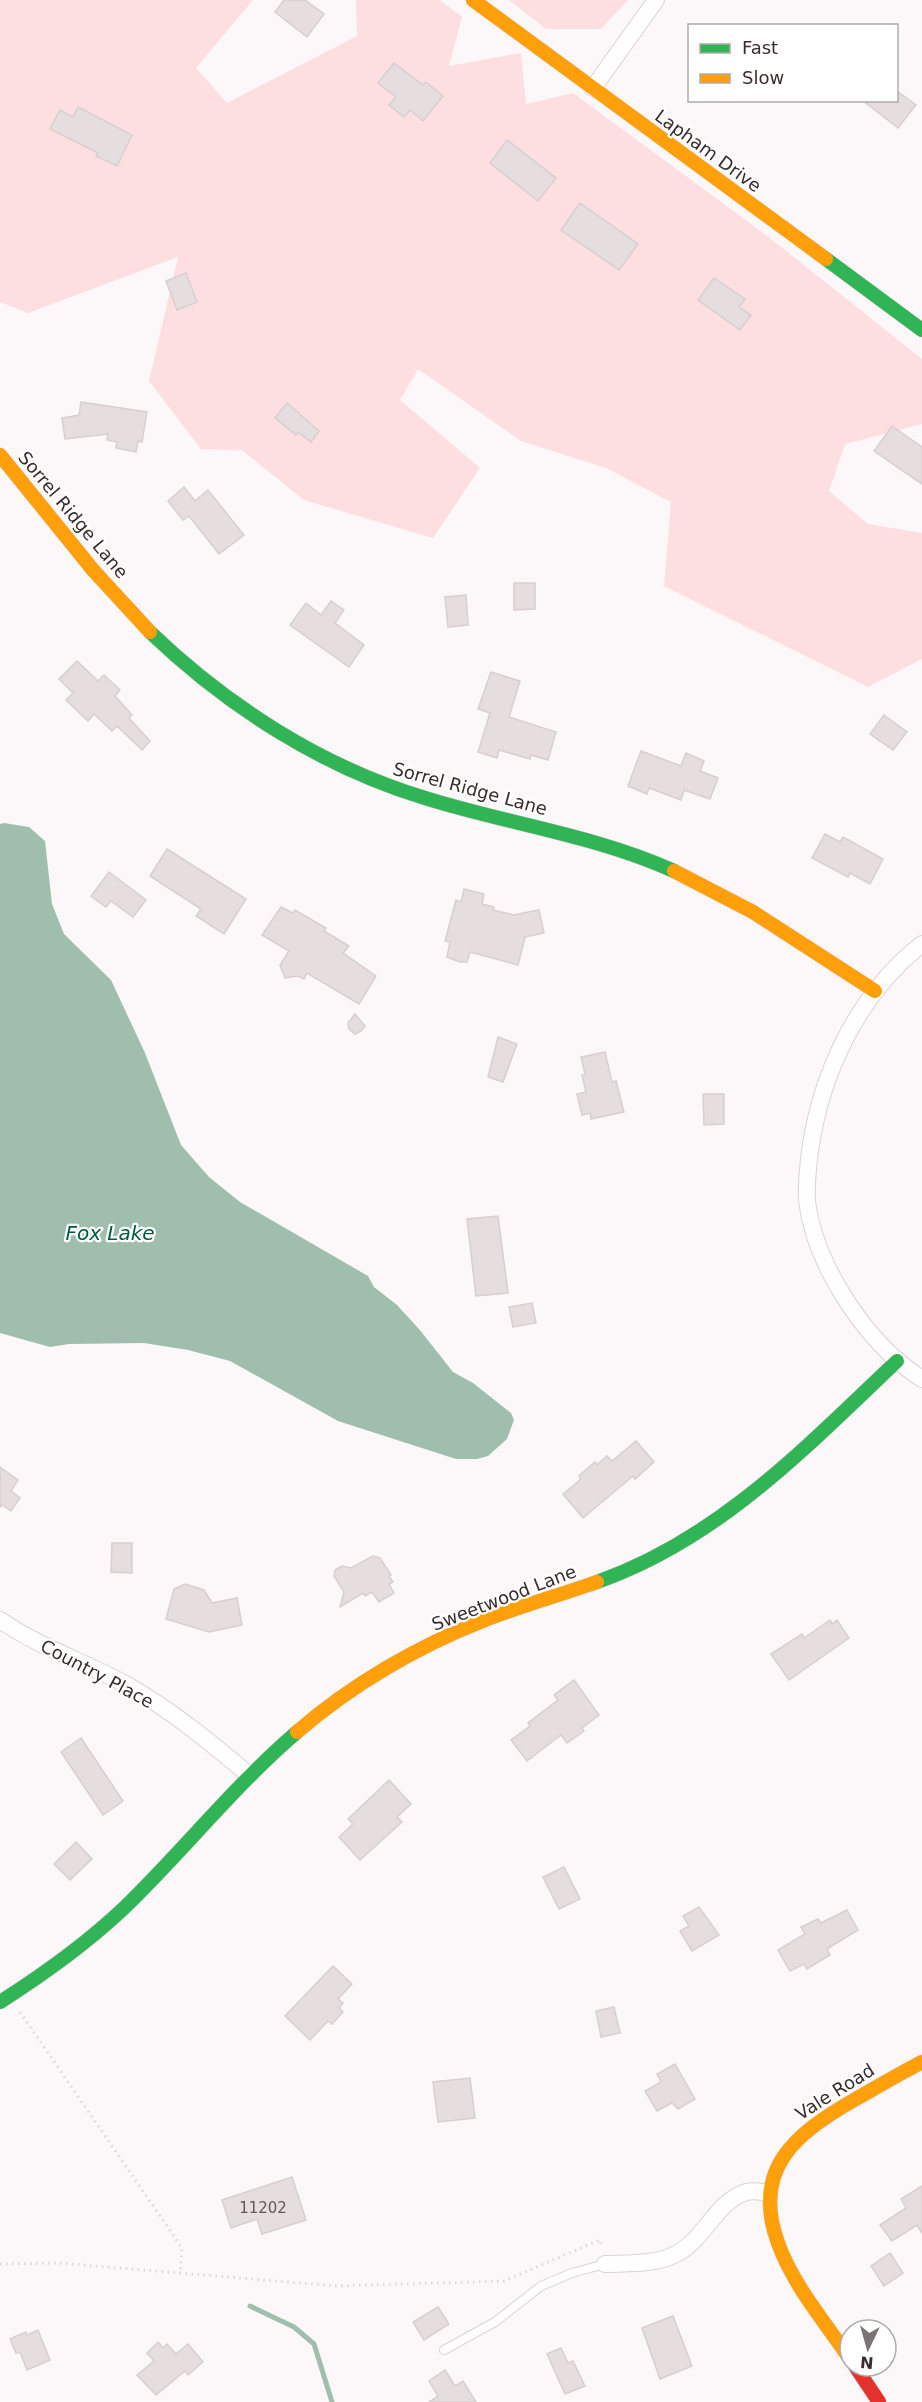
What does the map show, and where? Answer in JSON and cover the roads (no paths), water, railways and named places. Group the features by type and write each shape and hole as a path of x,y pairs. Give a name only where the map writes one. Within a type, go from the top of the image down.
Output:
{"street":[{"name":"Lapham Drive","path":"473,0 922,330"},
{"path":"593,88 656,0"},
{"name":"Sorrel Ridge Lane","path":"0,455 73,545 150,631 197,674 303,746 396,790 573,835 648,859 721,894 779,927 875,991"},
{"path":"922,944 908,955 875,991 856,1018 823,1093 813,1129 807,1177 807,1200 814,1234 844,1296 877,1341 897,1361 922,1379"},
{"name":"Sweetwood Lane","path":"5,1999 90,1939 126,1906 249,1775 330,1706 408,1655 506,1612 611,1577 668,1551 707,1526 773,1477 897,1361"},
{"name":"Country Place","path":"0,1620 32,1639 132,1689 203,1736 249,1775"},
{"name":"Vale Road","path":"838,2341 800,2282 779,2244 771,2221 770,2193 775,2173 783,2155 816,2121 922,2062"},
{"path":"605,2265 662,2259 678,2253 692,2243 725,2205 746,2192 770,2193"},
{"path":"863,2378 879,2402"}],"lane":[{"path":"444,2350 495,2322 541,2286 572,2273 605,2265"}],"water":[{"name":"Fox Lake","path":"0,824 29,827 45,841 52,904 64,934 111,980 145,1053 181,1145 209,1177 240,1202 368,1276 374,1287 397,1305 419,1329 453,1372 473,1383 511,1413 514,1420 507,1439 488,1456 477,1459 456,1459 338,1421 230,1361 188,1350 144,1343 69,1344 50,1347 0,1333"}],"waterway":[{"path":"250,2306 294,2327 314,2344 332,2402"}]}
